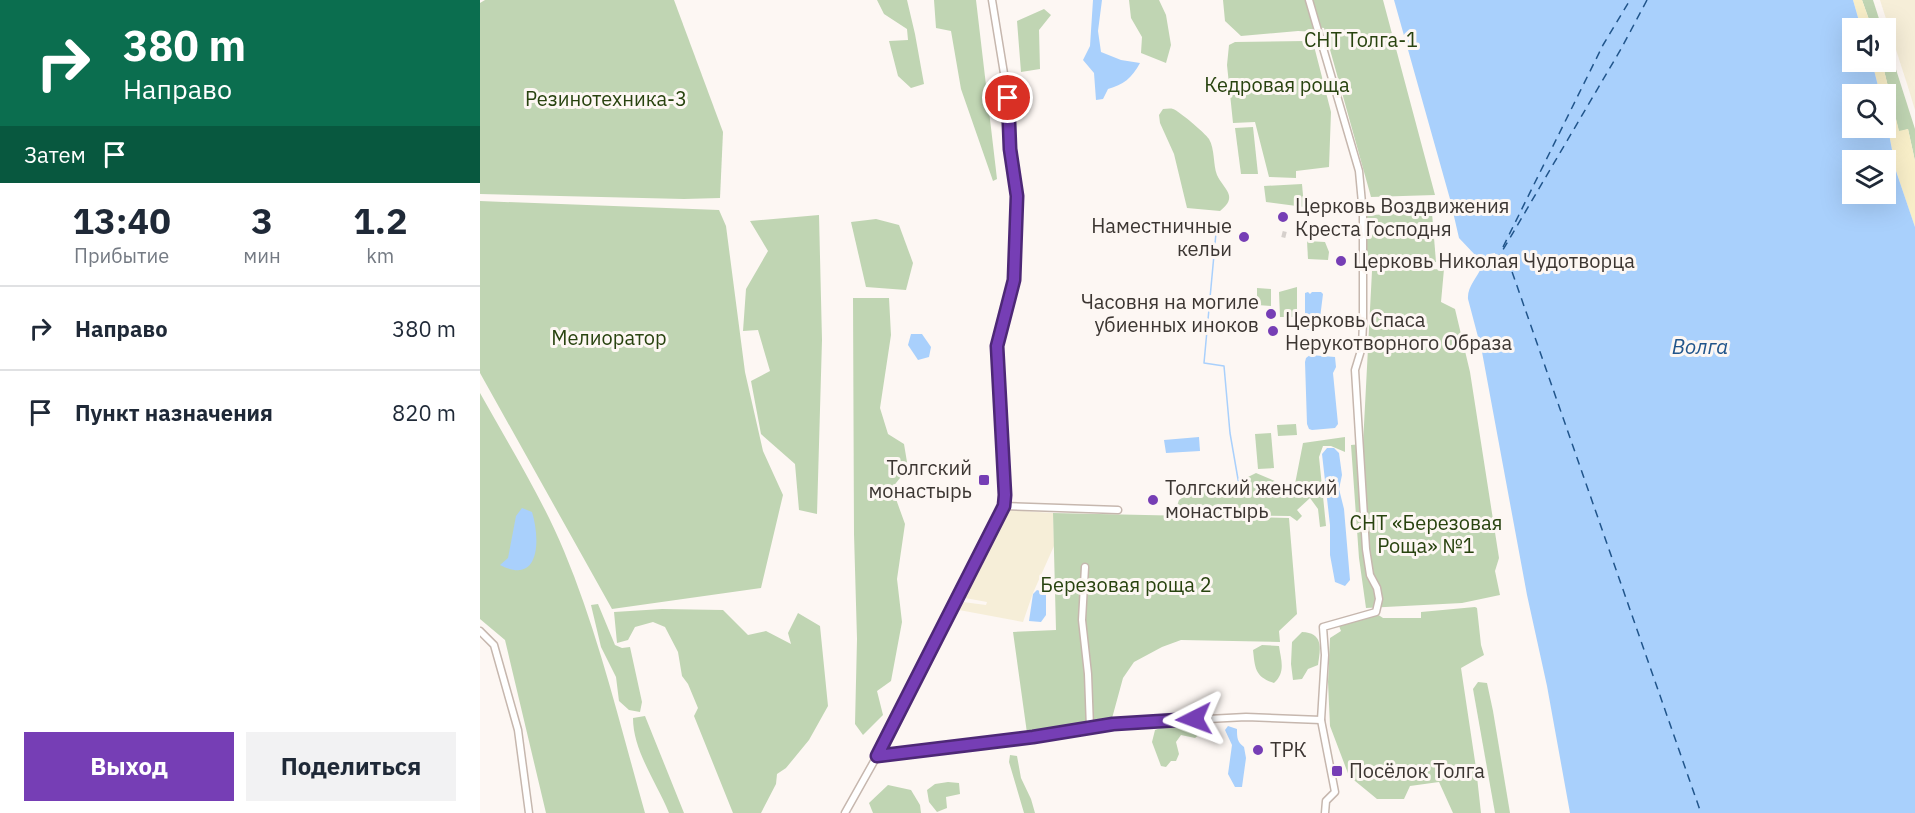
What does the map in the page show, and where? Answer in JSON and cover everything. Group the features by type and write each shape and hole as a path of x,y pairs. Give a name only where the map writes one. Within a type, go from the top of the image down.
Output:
{"street":[{"path":"845,813 877,756 1004,506 997,346 1014,280 1017,196 1010,149 1008,98 992,0"},
{"path":"1309,0 1359,171 1363,214 1363,322 1362,347 1355,370 1366,549 1370,575 1376,584 1379,599 1376,612 1323,627 1325,655 1321,720 1335,792 1326,801 1325,813"},
{"path":"1004,506 1118,510"},
{"path":"1085,567 1082,620 1088,674 1090,728"},
{"path":"480,631 494,645 518,730 529,813"},
{"path":"877,756 1113,724 1246,717 1321,720"}],"shaded area":[{"path":"1880,0 1915,0 1915,110 1896,50 1896,18 1886,18"},
{"path":"1007,510 1053,513 1054,546 1023,622 959,610 963,602 986,605 987,602 965,598"}],"green space":[{"name":"Резинотехника-3","path":"485,0 674,0 723,132 720,198 480,194 480,3"},
{"path":"877,0 907,0 924,84 911,88 898,76 889,41 908,40 907,29 884,14"},
{"path":"934,0 976,0 997,179 993,181 961,89 951,31 936,28"},
{"path":"1129,0 1159,0 1166,15 1171,45 1166,63 1141,53 1142,37 1131,18"},
{"name":"СНТ Толга-1","path":"1223,0 1383,0 1435,195 1371,197 1324,28 1315,27 1316,32 1298,31 1241,36 1225,21"},
{"path":"1862,0 1873,0 1879,18 1868,18"},
{"path":"1044,9 1051,15 1039,30 1040,69 1021,72 1017,21"},
{"name":"Кедровая роща","path":"1306,41 1314,46 1331,112 1329,167 1296,171 1296,178 1269,177 1255,122 1233,123 1227,65 1229,45 1235,42"},
{"path":"1896,69 1915,129 1915,161 1908,129 1899,132 1896,120 1896,84 1887,84 1884,72 1896,72"},
{"path":"1163,109 1176,111 1209,139 1217,175 1229,197 1226,206 1220,211 1187,208 1174,154 1160,123 1159,115"},
{"path":"1253,127 1258,174 1241,174 1235,128"},
{"path":"1302,184 1304,207 1266,202 1264,186"},
{"name":"Мелиоратор","path":"480,201 719,210 726,226 745,372 763,451 783,495 761,588 612,609 480,373"},
{"path":"1432,213 1436,262 1366,260 1367,215"},
{"path":"819,215 822,340 817,514 799,510 795,464 761,434 751,381 770,371 758,330 743,331 746,289 768,251 750,221"},
{"path":"876,219 899,225 913,263 906,290 866,287 851,222"},
{"path":"1307,241 1325,242 1329,252 1328,260 1308,259"},
{"name":"СНТ «Березовая Роща» №1","path":"1444,269 1441,302 1455,309 1470,372 1499,558 1495,571 1500,595 1462,603 1366,608 1359,558 1351,445 1363,444 1372,271"},
{"path":"1297,287 1297,317 1280,317 1279,292"},
{"path":"1257,288 1271,289 1271,306 1257,305"},
{"path":"853,298 889,298 891,335 880,408 888,434 904,444 908,468 892,488 905,524 897,579 902,622 891,681 877,691 883,715 863,735 855,724 857,639"},
{"path":"480,393 545,510 577,583 608,680 645,813 546,813 505,640 480,619"},
{"path":"1296,424 1297,435 1278,436 1277,425"},
{"path":"1271,433 1274,468 1258,469 1255,434"},
{"path":"1345,437 1345,452 1331,446 1323,446 1319,457 1326,526 1320,527 1318,509 1310,498 1297,510 1302,516 1297,521 1290,516 1174,515 1179,500 1197,488 1240,481 1256,473 1294,489 1303,443"},
{"name":"Березовая роща 2","path":"1053,513 1289,518 1297,614 1279,631 1280,642 1181,640 1162,647 1134,662 1123,678 1111,722 1027,733 1013,632 1056,630"},
{"path":"598,604 615,645 622,648 630,647 642,702 640,712 629,710 619,701 616,677 601,647 591,605"},
{"path":"1475,607 1484,655 1461,668 1481,813 1453,813 1439,782 1410,786 1404,799 1377,799 1349,776 1330,726 1328,682 1330,638 1341,631 1339,626 1377,614 1383,618 1421,618 1421,612"},
{"path":"662,609 723,610 748,635 766,631 791,644 788,633 798,613 820,626 828,706 809,740 786,768 777,774 776,784 761,813 733,813 694,716 698,708 682,676 678,652 665,627 653,622 635,627 628,640 617,643 614,612"},
{"path":"1302,632 1314,635 1319,642 1318,665 1308,669 1302,679 1293,680 1292,642"},
{"path":"1262,645 1279,646 1281,670 1274,683 1263,678 1257,671 1253,650"},
{"path":"1478,682 1487,683 1510,813 1495,813 1473,689"},
{"path":"645,716 684,813 669,813 641,755 633,718"},
{"path":"1166,726 1202,727 1201,733 1195,738 1181,735 1176,742 1179,754 1176,761 1171,761 1166,767 1161,766 1152,742 1155,730"},
{"path":"1010,755 1017,756 1021,778 1035,813 1024,813 1009,762"},
{"path":"959,783 960,794 946,797 947,808 937,812 929,802 927,790 935,784"},
{"path":"888,785 911,790 920,805 921,813 873,813 869,803"}],"sand":[{"path":"1853,0 1862,0 1868,18 1858,18"},
{"path":"1874,72 1884,72 1887,84 1878,84"},
{"path":"1896,119 1899,131 1908,129 1915,161 1915,227 1896,171 1896,150 1892,150 1890,138 1896,138"}],"water":[{"path":"1093,0 1102,0 1098,31 1101,52 1121,60 1140,63 1127,80 1108,89 1103,99 1096,100 1094,73 1083,60 1090,46"},
{"name":"Волга","path":"1394,0 1853,0 1858,18 1842,18 1842,72 1874,72 1878,84 1842,84 1842,138 1890,138 1892,150 1842,150 1842,204 1896,204 1896,171 1915,227 1915,813 1570,813 1482,352 1468,299 1471,286 1482,266 1477,257 1459,238"},
{"path":"1305,293 1323,294 1319,326 1305,330"},
{"path":"911,334 922,334 931,347 929,357 918,360 908,345"},
{"path":"1310,355 1335,357 1336,367 1333,373 1338,424 1335,428 1312,430 1307,424 1305,362"},
{"path":"1199,437 1200,451 1166,453 1164,440"},
{"path":"1327,448 1334,448 1339,453 1342,475 1339,489 1344,509 1350,580 1345,586 1335,582 1330,555 1330,525 1322,454"},
{"path":"522,508 532,512 536,546 530,564 523,569 513,570 500,565 508,558 516,516"},
{"path":"1037,590 1046,593 1046,615 1041,622 1029,621 1033,594"},
{"path":"1228,726 1237,729 1238,739 1244,747 1246,758 1242,787 1235,787 1228,774 1232,745 1225,730"}],"pier":[{"path":"1495,253 1499,267 1492,269 1491,265 1478,267 1477,263 1489,260 1489,254"}],"waterway":[{"path":"1216,233 1204,363 1224,366 1230,433 1239,485"}],"ferry route":[{"path":"1503,247 1603,45 1630,0"},
{"path":"1647,0 1621,49 1497,260 1509,263 1701,813"}],"tunnel":[{"path":"1282,234 1286,235"}],"place":[{"name":"Церковь Воздвижения Креста Господня","path":"1283,217"},
{"name":"Наместничные кельи","path":"1244,237"},
{"name":"Церковь Николая Чудотворца","path":"1341,261"},
{"name":"Часовня на могиле убиенных иноков","path":"1271,314"},
{"name":"Церковь Спаса Нерукотворного Образа","path":"1273,331"},
{"name":"Толгский монастырь","path":"984,480"},
{"name":"Толгский женский монастырь","path":"1153,500"},
{"name":"ТРК","path":"1258,750"},
{"name":"Посёлок Толга","path":"1337,771"}],"route":[{"path":"1008,98 1010,149 1017,196 1015,273 997,346 1004,506 877,756 1033,737 1113,724 1194,719"}]}
